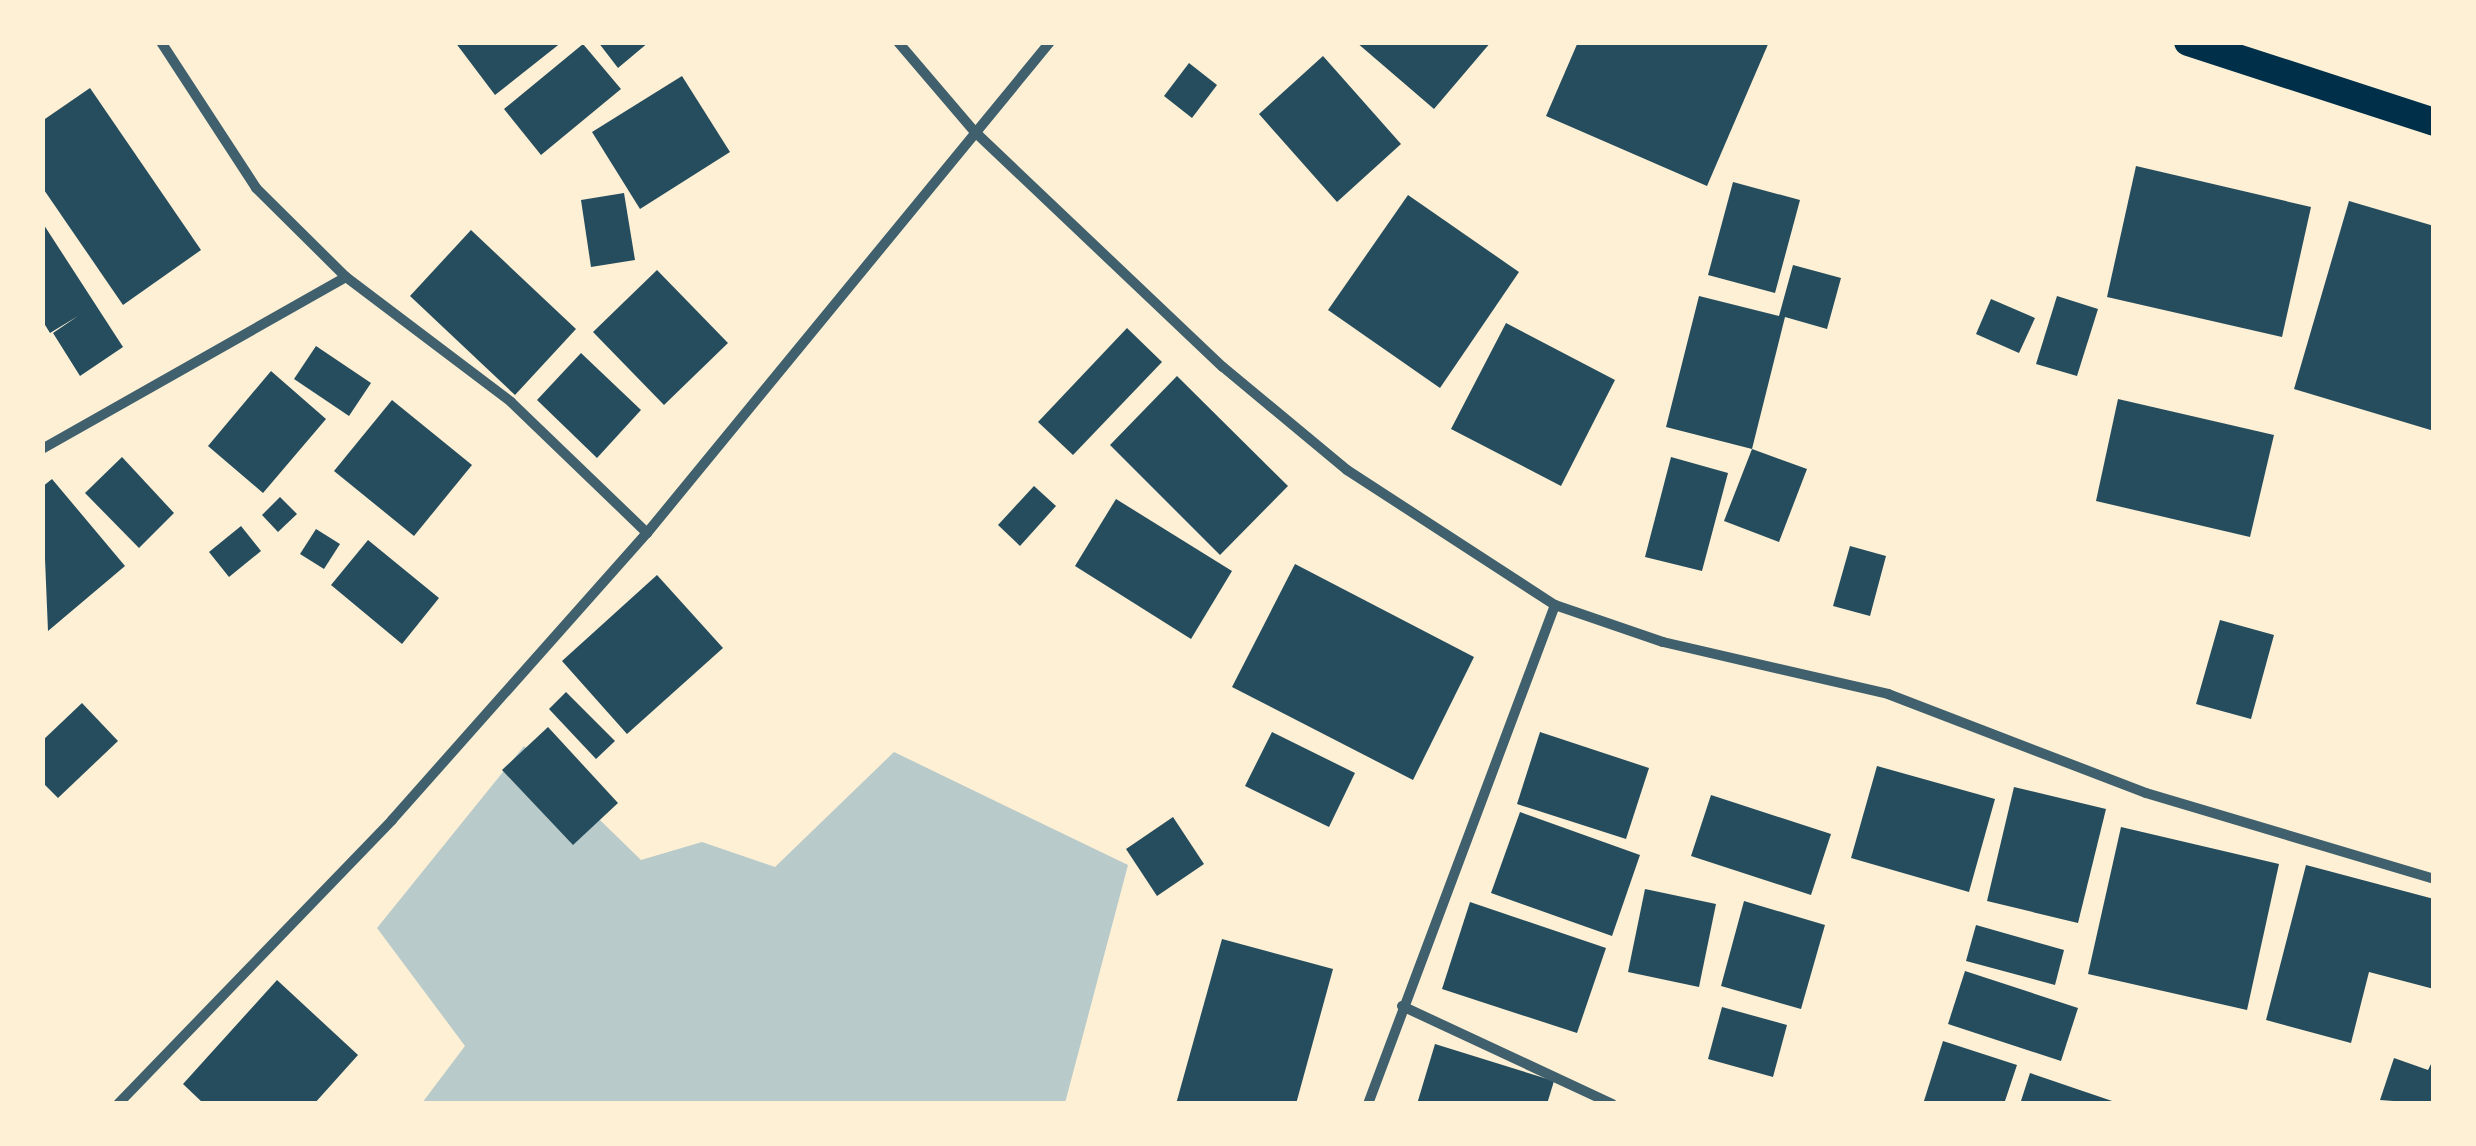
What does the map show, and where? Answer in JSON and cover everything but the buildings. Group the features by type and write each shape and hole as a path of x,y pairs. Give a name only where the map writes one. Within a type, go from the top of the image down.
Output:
{"highway":[{"path":"2188,42 2434,122"}],"street":[{"path":"161,42 256,188 346,277 511,402 647,532"},
{"path":"898,42 974,131 1222,367 1347,470 1555,605 1664,642 1888,694 2146,794 2434,879"},
{"path":"118,1104 392,820 647,532 846,299 974,131 1050,42"},
{"path":"42,449 346,277"},
{"path":"1368,1104 1555,605"},
{"path":"1402,1006 1612,1104"}],"shaded area":[{"path":"524,746 641,860 702,842 775,867 894,752 1128,865 1065,1103 422,1103 465,1046 377,928"}]}
